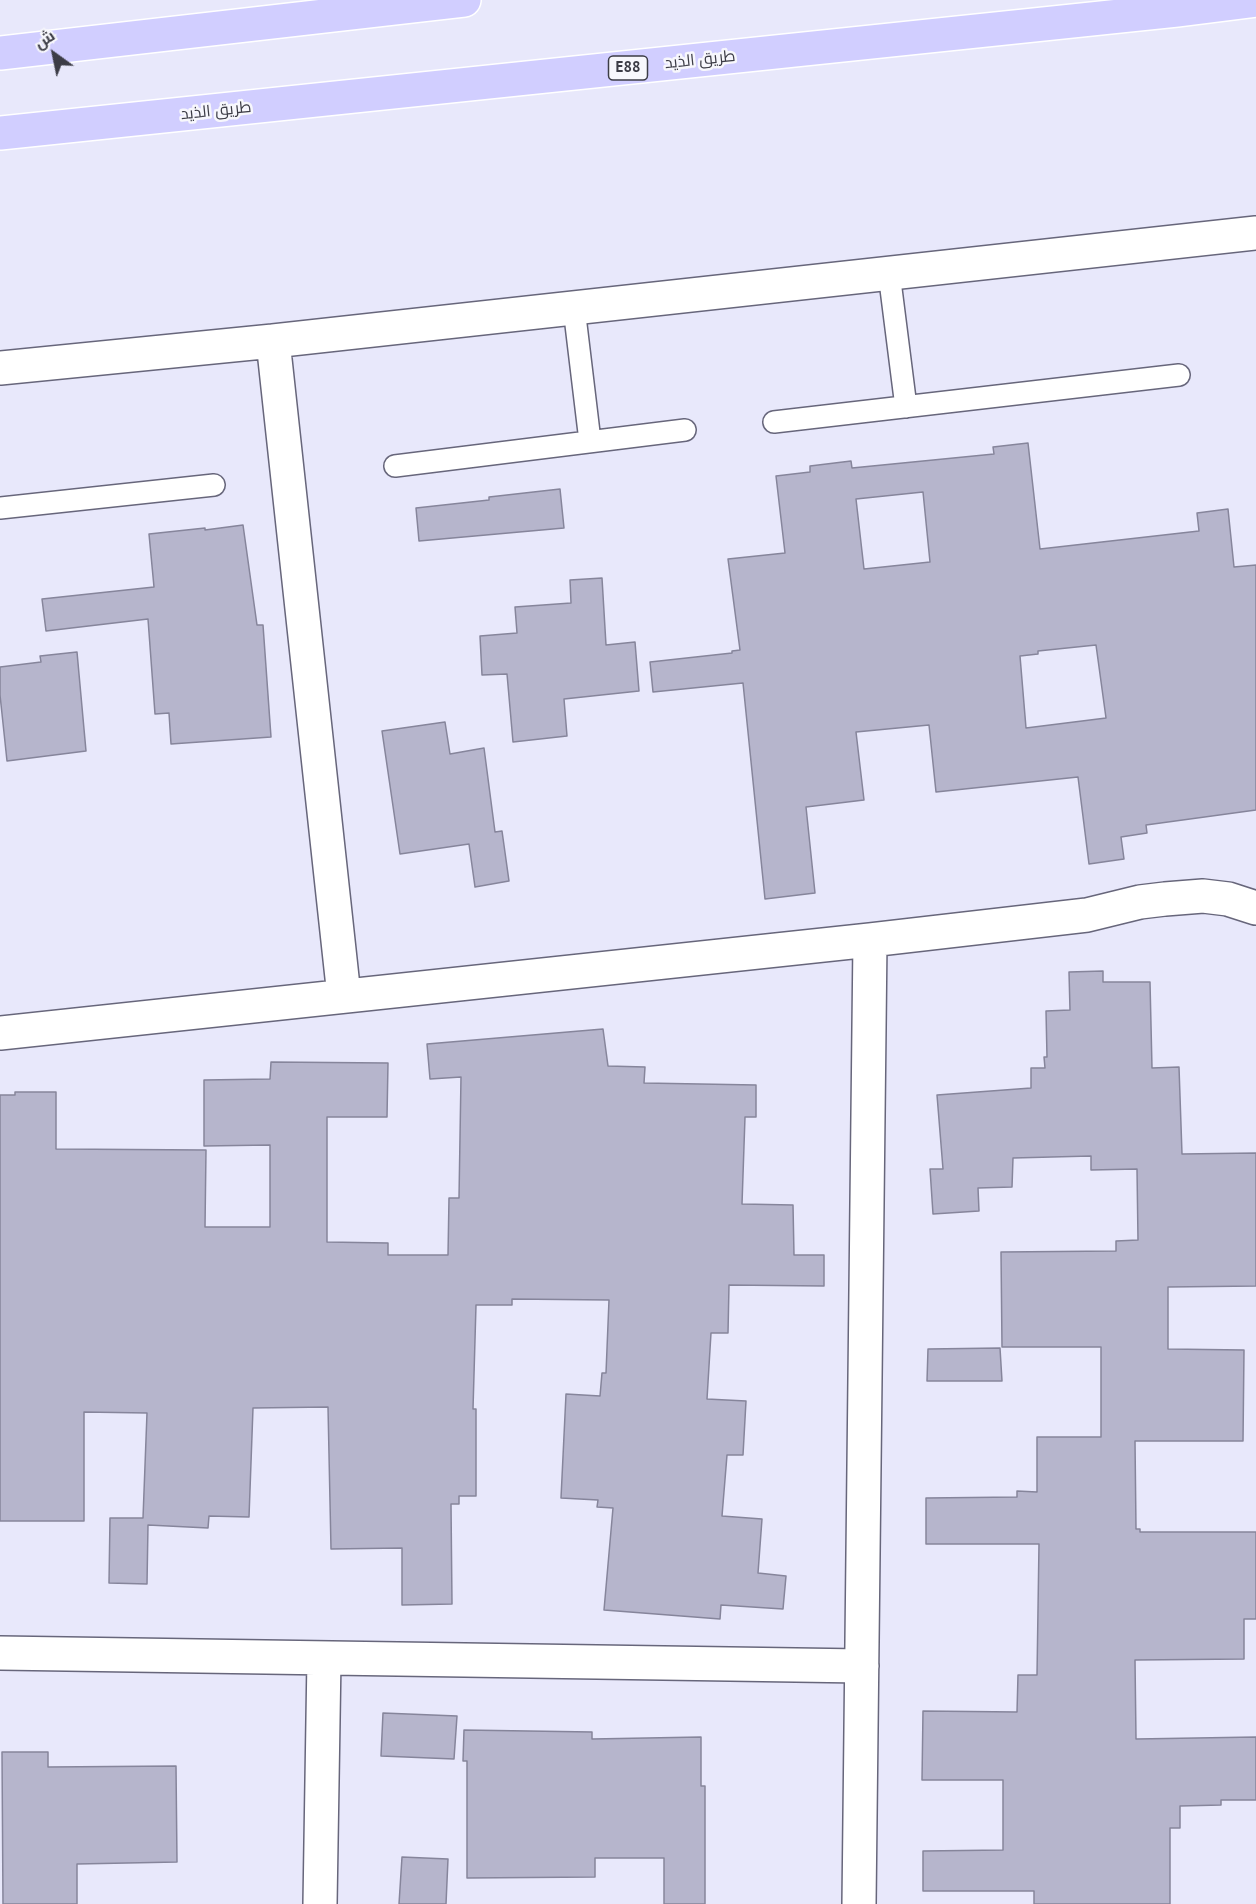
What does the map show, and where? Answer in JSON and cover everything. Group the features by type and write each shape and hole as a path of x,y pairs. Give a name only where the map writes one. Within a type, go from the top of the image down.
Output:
{"highway":[{"path":"0,53 464,0"},
{"name":"طريق الذيد","path":"0,134 1256,0"},
{"path":"1177,10 1256,10"}],"street":[{"path":"0,368 273,341 1256,233"},
{"path":"273,341 345,996"},
{"path":"0,1033 870,940 1087,915 1140,902 1203,896 1256,908"},
{"path":"1087,915 1196,917 1226,921 1256,931"},
{"path":"859,1904 870,940"},
{"path":"0,1653 862,1666"},
{"path":"320,1904 324,1658"}],"lane":[{"path":"890,273 906,407"},
{"path":"574,308 590,441"},
{"path":"774,422 1179,375"},
{"path":"395,466 685,430"},
{"path":"0,506 214,485"}],"building":[{"path":"1028,443 1040,549 1199,531 1197,513 1228,509 1234,567 1256,565 1256,810 1146,825 1147,833 1121,837 1124,859 1089,864 1078,777 936,792 929,725 856,732 864,800 806,807 815,893 765,899 743,683 653,692 650,662 732,653 732,651 740,650 728,559 785,553 776,476 810,472 810,466 851,461 852,468 994,454 993,447","holes":["923,492 930,562 864,569 856,499","1096,645 1106,718 1026,728 1020,656 1038,654 1038,651"]},
{"path":"560,489 564,528 419,541 416,508"},
{"path":"243,525 257,625 263,625 271,737 171,744 169,713 155,714 148,619 46,631 42,599 154,587 149,534"},
{"path":"602,578 606,645 635,642 639,691 564,699 567,736 513,742 507,674 482,675 480,636 517,633 515,607 571,603 570,580"},
{"path":"77,652 86,751 7,761 0,695 0,667 41,662 40,656"},
{"path":"445,722 450,754 484,748 495,832 502,831 509,881 475,887 469,844 400,854 382,731"},
{"path":"1103,971 1103,982 1150,982 1152,1068 1179,1067 1182,1154 1256,1153 1256,1286 1168,1287 1168,1349 1244,1350 1243,1441 1135,1441 1136,1529 1140,1529 1140,1532 1256,1532 1256,1619 1244,1619 1244,1659 1135,1660 1136,1739 1256,1737 1256,1800 1221,1800 1221,1805 1180,1806 1180,1828 1170,1828 1170,1904 1034,1904 1034,1891 923,1891 923,1851 1003,1850 1003,1780 922,1780 923,1711 1017,1712 1018,1675 1037,1675 1039,1544 926,1544 926,1498 1017,1497 1017,1491 1037,1492 1037,1437 1101,1437 1101,1347 1002,1347 1001,1252 1116,1251 1116,1241 1138,1240 1137,1169 1091,1170 1091,1156 1013,1158 1012,1187 978,1188 979,1211 933,1214 930,1169 943,1169 937,1095 1031,1088 1031,1068 1045,1068 1044,1057 1047,1057 1046,1011 1070,1010 1069,972"},
{"path":"603,1029 608,1066 645,1067 644,1083 756,1085 756,1117 745,1117 742,1204 793,1205 794,1255 824,1255 824,1286 729,1285 728,1333 711,1333 707,1399 746,1401 743,1455 727,1455 722,1516 762,1519 758,1573 786,1576 783,1609 721,1605 720,1619 604,1610 613,1508 597,1507 598,1500 561,1498 566,1394 600,1396 602,1373 606,1373 609,1300 512,1299 512,1305 476,1305 473,1409 476,1409 476,1496 459,1496 459,1504 451,1504 452,1604 402,1605 402,1548 331,1549 328,1407 253,1408 249,1517 209,1516 208,1528 148,1525 147,1584 109,1583 110,1518 143,1518 147,1413 84,1412 84,1521 0,1521 0,1095 15,1095 15,1092 56,1092 56,1149 206,1150 205,1227 270,1227 270,1145 204,1146 204,1080 270,1079 271,1062 388,1063 387,1117 327,1117 327,1242 388,1243 388,1255 448,1255 449,1198 459,1198 461,1077 430,1079 427,1044"},
{"path":"1000,1348 1002,1381 927,1381 928,1349"},
{"path":"383,1713 457,1716 454,1759 381,1756"},
{"path":"464,1730 592,1732 592,1739 701,1737 701,1786 705,1786 705,1904 664,1904 664,1858 595,1858 595,1877 467,1878 467,1761 463,1761"},
{"path":"2,1752 48,1752 48,1767 176,1766 177,1862 77,1864 77,1904 3,1904"},
{"path":"402,1857 448,1859 446,1904 399,1904"}]}
